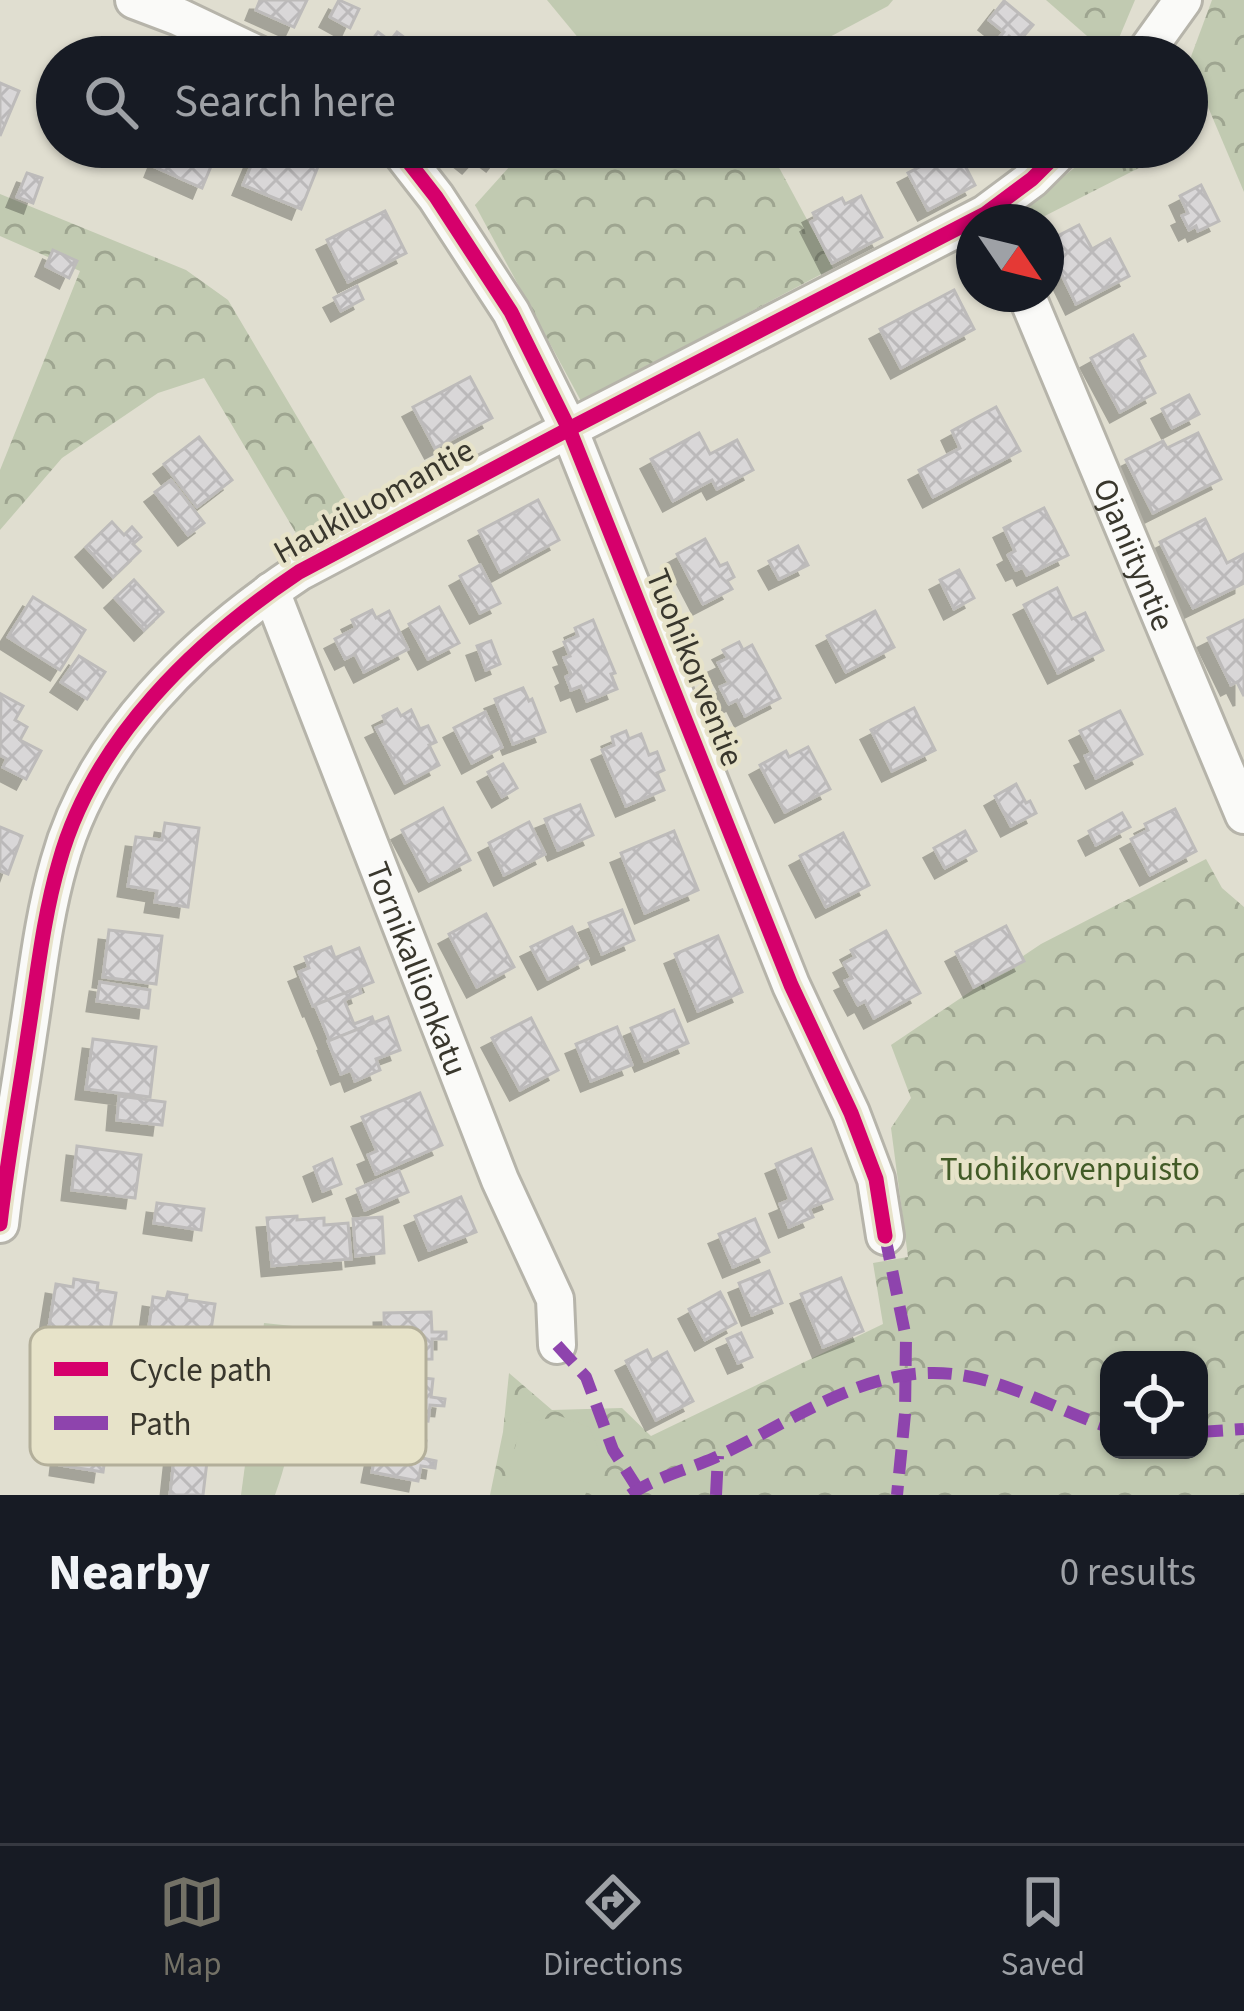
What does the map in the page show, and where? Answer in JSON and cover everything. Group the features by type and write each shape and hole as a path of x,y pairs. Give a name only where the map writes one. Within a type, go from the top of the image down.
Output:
{"street":[{"path":"134,0 219,36"},
{"path":"1156,36 1175,5"},
{"name":"Tuohikorventie","path":"413,168 511,312 569,429 791,985 851,1112 876,1179 885,1236"},
{"name":"Haukiluomantie","path":"1003,204 1043,168"},
{"name":"Haukiluomantie","path":"0,1225 46,916 60,859 87,793 106,761 184,663 271,591 327,556 956,234"},
{"name":"Ojaniityntie","path":"1034,312 1244,815"},
{"name":"Tornikallionkatu","path":"271,591 500,1180 555,1299 557,1345"}],"green space":[{"path":"547,0 893,0 832,36 577,36"},
{"path":"1046,0 1135,0 1120,36 1087,36"},
{"path":"1212,0 1244,0 1244,192 1208,107 1208,36 1199,36"},
{"path":"508,168 779,168 833,268 581,401 475,205"},
{"path":"1074,168 1139,168 1064,206 1028,204"},
{"path":"0,194 186,270 228,300 357,518 303,545 204,378 158,393 62,458 0,530 0,470 80,271 0,236"},
{"name":"Tuohikorvenpuisto","path":"1206,859 1222,888 1244,907 1244,1495 490,1495 509,1373 552,1410 622,1408 651,1436 883,1324 873,1263 908,1257 891,1128 911,1098 891,1045 1041,944"},
{"path":"560,1416 589,1427 603,1459 585,1495 503,1495 521,1424"},
{"path":"245,1465 284,1465 275,1495 241,1495"}],"building":[{"path":"260,0 307,0 294,27 256,10"},
{"path":"339,0 359,9 350,28 330,17"},
{"path":"1004,1 1033,25 1024,36 1001,36 1004,32 989,20"},
{"path":"0,83 19,91 0,136"},
{"path":"157,168 210,168 202,188"},
{"path":"250,168 317,168 301,209 243,185"},
{"path":"918,168 966,168 975,185 928,210 908,173"},
{"path":"27,173 42,178 33,203 17,197"},
{"path":"1201,185 1219,221 1189,230 1180,196"},
{"path":"861,196 882,237 832,263 811,222 816,219 813,213 842,198 845,204"},
{"path":"385,211 406,253 348,282 327,240"},
{"path":"1079,225 1092,249 1110,239 1129,276 1076,304 1064,279 1064,233"},
{"path":"53,250 77,261 69,278 46,266"},
{"path":"357,286 363,299 341,311 334,298"},
{"path":"954,290 956,312 965,312 974,329 901,368 880,329"},
{"path":"1133,335 1145,356 1138,360 1155,393 1120,412 1091,358"},
{"path":"470,377 492,418 435,448 413,407"},
{"path":"1189,395 1199,414 1172,428 1162,409"},
{"path":"996,407 1020,451 933,497 919,470 960,448 952,431"},
{"path":"699,433 710,454 737,440 753,470 717,489 712,480 673,501 651,459"},
{"path":"1198,433 1221,479 1153,513 1126,460 1163,441 1167,448"},
{"path":"199,437 232,480 197,507 164,464"},
{"path":"171,480 204,523 188,535 155,492"},
{"path":"538,500 559,540 500,572 479,531"},
{"path":"1044,508 1068,555 1027,575 1023,567 1016,570 1008,555 1015,551 1004,528"},
{"path":"1205,519 1227,563 1244,554 1244,583 1193,608 1160,542"},
{"path":"112,522 124,535 132,527 141,537 133,544 140,551 113,577 86,547"},
{"path":"705,539 720,566 727,563 734,577 727,581 732,589 703,604 677,554"},
{"path":"798,546 808,565 779,579 769,561"},
{"path":"480,565 500,603 480,613 460,576"},
{"path":"959,570 974,598 954,609 940,580"},
{"path":"134,580 163,612 144,630 115,598"},
{"path":"1057,588 1072,619 1085,613 1103,650 1058,673 1024,605"},
{"path":"33,597 85,630 60,670 8,637"},
{"path":"439,607 459,643 428,659 409,624"},
{"path":"372,610 376,618 389,611 408,649 364,672 355,654 345,659 335,639 356,628 352,620"},
{"path":"875,611 894,647 846,672 827,636"},
{"path":"593,620 617,689 587,701 581,686 571,690 564,658 570,656 564,642 578,636 575,628"},
{"path":"1244,620 1244,696 1237,682 1231,685 1208,638"},
{"path":"491,641 500,664 486,670 477,646"},
{"path":"739,642 743,650 752,645 780,698 745,716 737,700 729,704 720,687 729,683 718,663 728,658 723,650"},
{"path":"79,656 105,672 87,699 61,682"},
{"path":"523,688 545,732 513,744 495,699"},
{"path":"1,694 23,706 15,720 27,727 20,740 41,751 26,779 3,767 7,759 0,755"},
{"path":"914,708 935,750 892,771 871,730"},
{"path":"397,709 401,716 411,710 420,729 428,726 436,742 429,745 439,765 405,783 376,728 386,723 383,716"},
{"path":"1120,711 1142,754 1096,778 1085,756 1092,753 1080,731"},
{"path":"485,712 502,747 472,763 454,728"},
{"path":"626,731 629,739 641,734 649,755 657,752 664,770 657,773 664,790 626,806 602,750 614,745 612,737"},
{"path":"808,747 830,789 785,812 760,765 786,751 789,757"},
{"path":"503,764 517,788 502,797 488,772"},
{"path":"1016,784 1036,813 1011,826 995,796"},
{"path":"580,805 593,835 558,850 545,819"},
{"path":"443,808 470,860 429,881 402,830"},
{"path":"1175,809 1196,851 1150,875 1131,839 1148,830 1145,824"},
{"path":"1122,813 1130,827 1096,845 1089,831"},
{"path":"529,822 545,854 504,875 489,843"},
{"path":"165,823 199,828 188,907 155,902 157,891 128,886 136,837 162,840"},
{"path":"0,827 22,836 8,874 0,871"},
{"path":"674,831 698,890 645,913 621,853"},
{"path":"965,831 976,851 945,868 934,848"},
{"path":"843,833 869,885 826,907 800,856"},
{"path":"622,910 634,940 602,954 589,923"},
{"path":"486,914 514,967 477,987 449,934"},
{"path":"1006,926 1024,961 974,987 956,952"},
{"path":"572,927 588,958 548,979 531,947"},
{"path":"109,930 162,936 156,984 103,977"},
{"path":"886,931 920,993 874,1018 865,1001 858,1005 845,981 852,978 844,963 855,957 851,950"},
{"path":"718,936 742,992 698,1011 675,954"},
{"path":"331,947 335,958 359,948 373,982 313,1006 299,972 309,968 305,957"},
{"path":"100,982 150,990 148,1008 97,1001"},
{"path":"359,987 361,993 344,1000 354,1024 372,1017 374,1023 330,1041 315,1005"},
{"path":"674,1010 688,1043 645,1061 631,1028"},
{"path":"388,1017 400,1050 376,1059 380,1070 355,1081 351,1070 341,1074 328,1041"},
{"path":"531,1018 558,1070 520,1090 492,1038"},
{"path":"617,1027 632,1065 591,1081 576,1044"},
{"path":"93,1039 156,1047 150,1097 86,1089"},
{"path":"420,1093 442,1145 376,1174 368,1155 377,1151 362,1117"},
{"path":"119,1096 165,1102 162,1125 117,1120"},
{"path":"77,1146 141,1155 135,1198 72,1190"},
{"path":"811,1149 832,1199 809,1208 813,1217 789,1227 780,1204 790,1200 776,1164"},
{"path":"332,1159 341,1184 323,1191 314,1167"},
{"path":"399,1171 408,1192 365,1210 357,1189"},
{"path":"461,1197 476,1232 429,1250 415,1216"},
{"path":"157,1203 204,1209 201,1230 154,1223"},
{"path":"297,1216 297,1220 324,1218 324,1225 348,1223 351,1259 272,1266 267,1218"},
{"path":"382,1217 384,1253 356,1256 353,1219"},
{"path":"755,1219 769,1252 733,1267 719,1234"},
{"path":"769,1271 782,1303 752,1315 739,1283"},
{"path":"841,1278 863,1331 823,1347 801,1294"},
{"path":"74,1279 98,1283 97,1290 116,1293 111,1327 49,1327 56,1284 73,1287"},
{"path":"168,1292 215,1304 211,1327 149,1327 153,1297 166,1299"},
{"path":"720,1292 736,1323 705,1340 689,1309"},
{"path":"431,1312 432,1332 446,1332 446,1339 432,1339 432,1359 426,1359 426,1327 384,1327 384,1313"},
{"path":"741,1333 752,1357 738,1363 727,1339"},
{"path":"647,1350 652,1360 667,1352 693,1401 656,1420 626,1361"},
{"path":"426,1378 433,1379 431,1397 445,1399 444,1406 430,1405 428,1421"},
{"path":"436,1461 435,1468 421,1466 418,1481 372,1472 373,1465"},
{"path":"60,1465 104,1465 103,1472"},
{"path":"173,1465 207,1465 203,1495 170,1495"}],"marked path":[{"path":"885,1236 906,1338 897,1495"},
{"path":"557,1345 586,1377 613,1450 638,1489"},
{"path":"630,1495 859,1387 921,1373 973,1377 1100,1424"},
{"path":"1208,1431 1244,1429"},
{"path":"716,1495 718,1456"}],"cycle path":[{"path":"413,168 511,312 569,429 791,985 851,1113 876,1179 885,1236"},
{"path":"0,1224 41,948 59,863 96,775 153,697 187,662 299,572 985,214 1043,168"}]}
